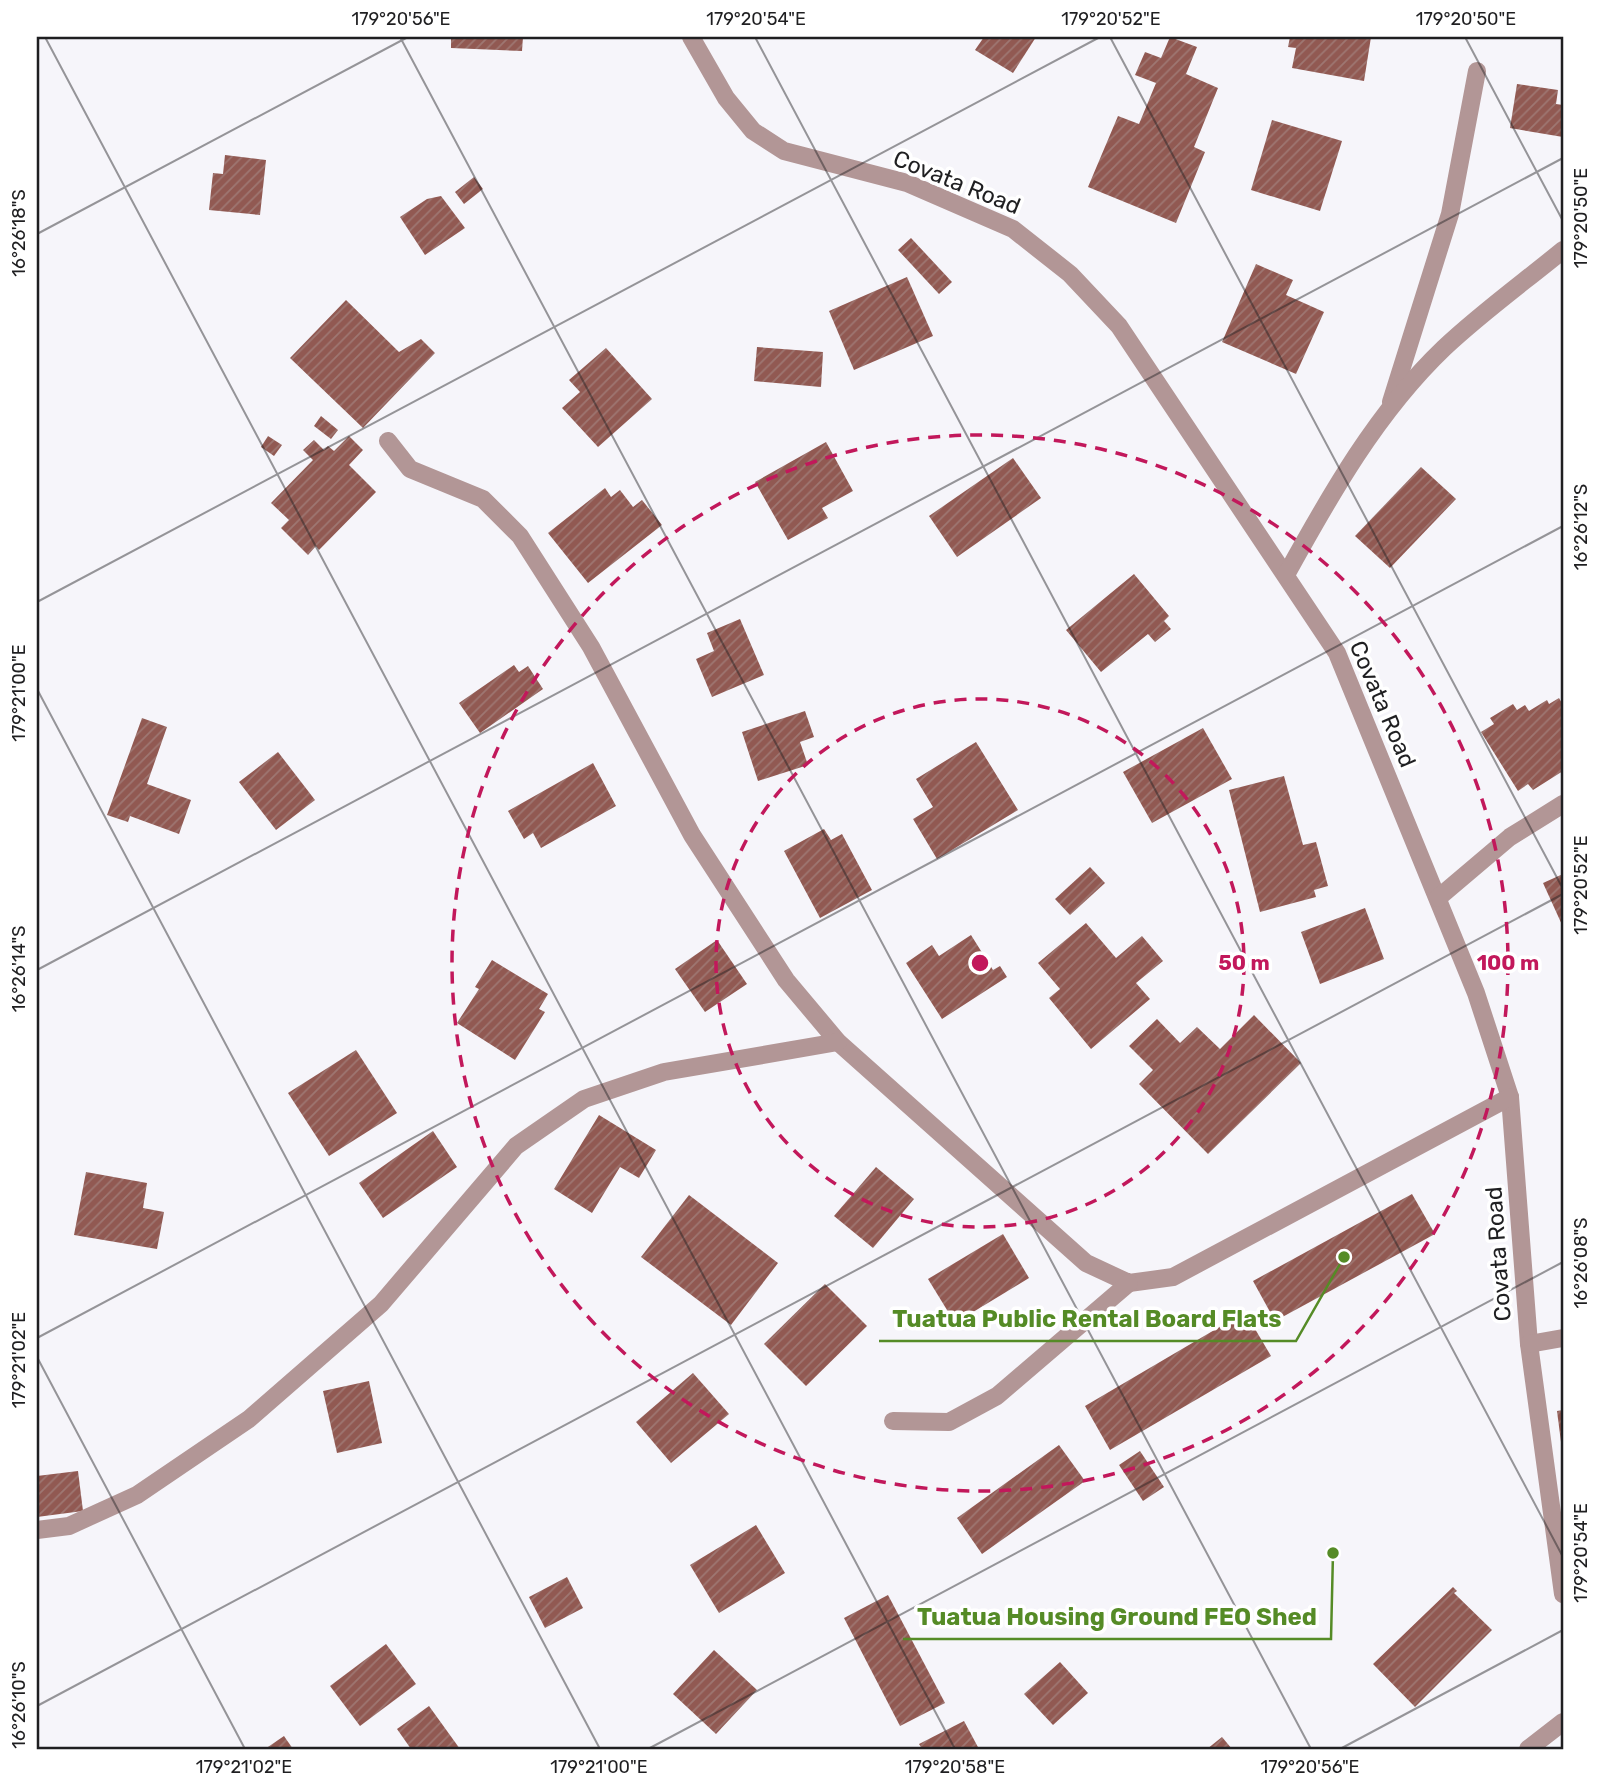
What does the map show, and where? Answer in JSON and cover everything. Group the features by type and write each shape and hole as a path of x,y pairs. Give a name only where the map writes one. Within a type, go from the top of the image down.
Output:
{"street":[{"name":"Covata Road","path":"691,37 726,98 752,131 784,151 907,183 1013,229 1070,274 1119,326 1337,653 1476,993 1510,1097 1529,1344 1563,1594"},
{"path":"1389,409 1450,214 1477,71"},
{"path":"1286,575 1329,498 1389,409 1444,348 1563,250"},
{"path":"388,441 411,469 483,499 520,536 591,647 692,835 786,980 838,1042 1086,1263 1129,1283"},
{"path":"1438,898 1510,837 1563,806"},
{"path":"37,1530 68,1526 137,1495 250,1419 381,1304 516,1146 584,1099 664,1072 838,1042"},
{"path":"893,1421 949,1422 997,1396 1129,1283 1172,1277 1510,1097"},
{"path":"1529,1344 1563,1338"},
{"path":"1528,1749 1563,1722"}],"building":[{"path":"451,37 523,37 522,51 451,48"},
{"path":"984,37 1036,37 1013,73 975,50"},
{"path":"1170,37 1197,47 1186,74 1218,88 1194,147 1205,152 1176,223 1088,187 1118,116 1139,124 1156,83 1135,75 1145,52 1161,58"},
{"path":"1290,37 1371,37 1364,81 1292,68 1296,48 1288,47"},
{"path":"1517,84 1558,90 1556,104 1563,105 1563,137 1510,128"},
{"path":"1272,120 1342,141 1320,211 1251,190"},
{"path":"225,155 266,160 260,215 209,210 213,173 223,174"},
{"path":"474,177 483,189 464,204 455,192"},
{"path":"441,196 465,228 425,255 400,217 427,199"},
{"path":"911,238 952,282 939,294 898,250"},
{"path":"1256,264 1293,280 1286,295 1324,312 1296,374 1222,342"},
{"path":"907,277 933,336 854,370 829,311"},
{"path":"346,300 399,352 421,339 435,353 363,428 290,358"},
{"path":"757,347 823,352 821,387 754,381"},
{"path":"606,348 652,399 598,447 562,408 580,392 569,380"},
{"path":"321,416 338,430 331,439 314,426"},
{"path":"268,436 282,445 274,456 261,447"},
{"path":"349,436 363,450 349,465 376,492 319,550 316,546 308,555 281,528 289,520 271,503 313,460 303,450 314,440 324,450 328,446 334,451"},
{"path":"826,442 853,491 822,508 828,518 788,540 755,482"},
{"path":"1013,458 1041,498 957,557 929,516"},
{"path":"1421,467 1456,499 1390,568 1355,536"},
{"path":"605,488 611,497 620,490 633,507 642,500 662,525 588,583 548,533"},
{"path":"1134,574 1169,616 1164,621 1171,629 1155,642 1148,634 1101,672 1066,630"},
{"path":"740,619 764,675 712,697 696,659 714,651 707,633"},
{"path":"514,665 519,672 528,666 543,689 480,733 459,703"},
{"path":"1559,698 1563,705 1563,771 1533,790 1528,784 1518,791 1481,732 1494,724 1490,718 1513,704 1517,710 1525,705 1529,711 1547,700 1549,704"},
{"path":"805,711 814,737 800,742 808,765 758,781 742,732"},
{"path":"142,718 167,727 147,784 191,800 179,834 130,816 128,822 107,815"},
{"path":"1203,728 1232,779 1152,823 1123,772"},
{"path":"976,742 1018,810 937,859 913,819 933,807 916,779"},
{"path":"278,752 315,800 276,830 239,782"},
{"path":"593,763 616,806 541,848 533,833 524,839 508,811"},
{"path":"1284,776 1303,845 1316,842 1328,886 1314,890 1316,897 1260,912 1229,790"},
{"path":"824,829 831,840 842,834 872,890 820,918 784,851"},
{"path":"1090,867 1105,883 1070,915 1055,899"},
{"path":"1563,874 1563,927 1543,883"},
{"path":"1365,908 1384,959 1320,984 1301,932"},
{"path":"1086,923 1116,958 1142,936 1163,961 1136,983 1150,999 1091,1049 1049,998 1060,989 1038,963"},
{"path":"971,935 993,970 1000,966 1007,977 942,1019 906,963 932,945 939,956"},
{"path":"717,940 747,984 705,1012 675,969"},
{"path":"492,960 548,994 539,1009 545,1012 515,1060 457,1023 479,989 475,987"},
{"path":"1254,1015 1301,1063 1208,1154 1139,1084 1153,1070 1129,1046 1157,1019 1180,1043 1197,1027 1220,1049"},
{"path":"356,1050 397,1113 329,1156 288,1093"},
{"path":"599,1115 656,1150 639,1178 620,1167 592,1213 554,1189"},
{"path":"433,1131 457,1167 383,1218 359,1183"},
{"path":"876,1167 914,1199 873,1248 834,1216"},
{"path":"86,1172 147,1183 143,1208 164,1212 157,1249 74,1235"},
{"path":"1412,1194 1435,1234 1275,1321 1253,1281"},
{"path":"689,1195 778,1263 731,1325 641,1257"},
{"path":"1003,1234 1029,1278 955,1323 928,1279"},
{"path":"825,1284 867,1326 806,1386 764,1344"},
{"path":"1245,1312 1271,1356 1110,1450 1085,1406"},
{"path":"693,1373 729,1414 671,1463 636,1422"},
{"path":"369,1381 382,1443 337,1453 323,1391"},
{"path":"1563,1410 1563,1442 1561,1442 1557,1411"},
{"path":"1059,1445 1085,1481 982,1554 957,1518"},
{"path":"1140,1451 1164,1487 1143,1501 1119,1465"},
{"path":"78,1471 83,1511 37,1517 37,1476"},
{"path":"756,1525 785,1573 719,1613 690,1565"},
{"path":"567,1577 583,1608 545,1628 529,1597"},
{"path":"1453,1587 1457,1591 1454,1593 1492,1630 1415,1707 1373,1664"},
{"path":"888,1595 945,1703 900,1726 844,1618"},
{"path":"386,1644 416,1684 360,1726 330,1686"},
{"path":"714,1650 757,1690 716,1734 673,1694"},
{"path":"1060,1662 1088,1693 1053,1725 1024,1694"},
{"path":"429,1706 460,1749 411,1749 397,1729"},
{"path":"964,1721 979,1749 922,1749 919,1744"},
{"path":"284,1736 293,1749 265,1749"},
{"path":"1222,1737 1232,1749 1207,1749"}],"place":[{"name":"Tuatua Public Rental Board Flats","path":"1344,1257"},
{"name":"Tuatua Housing Ground FEO Shed","path":"1333,1553"}]}
